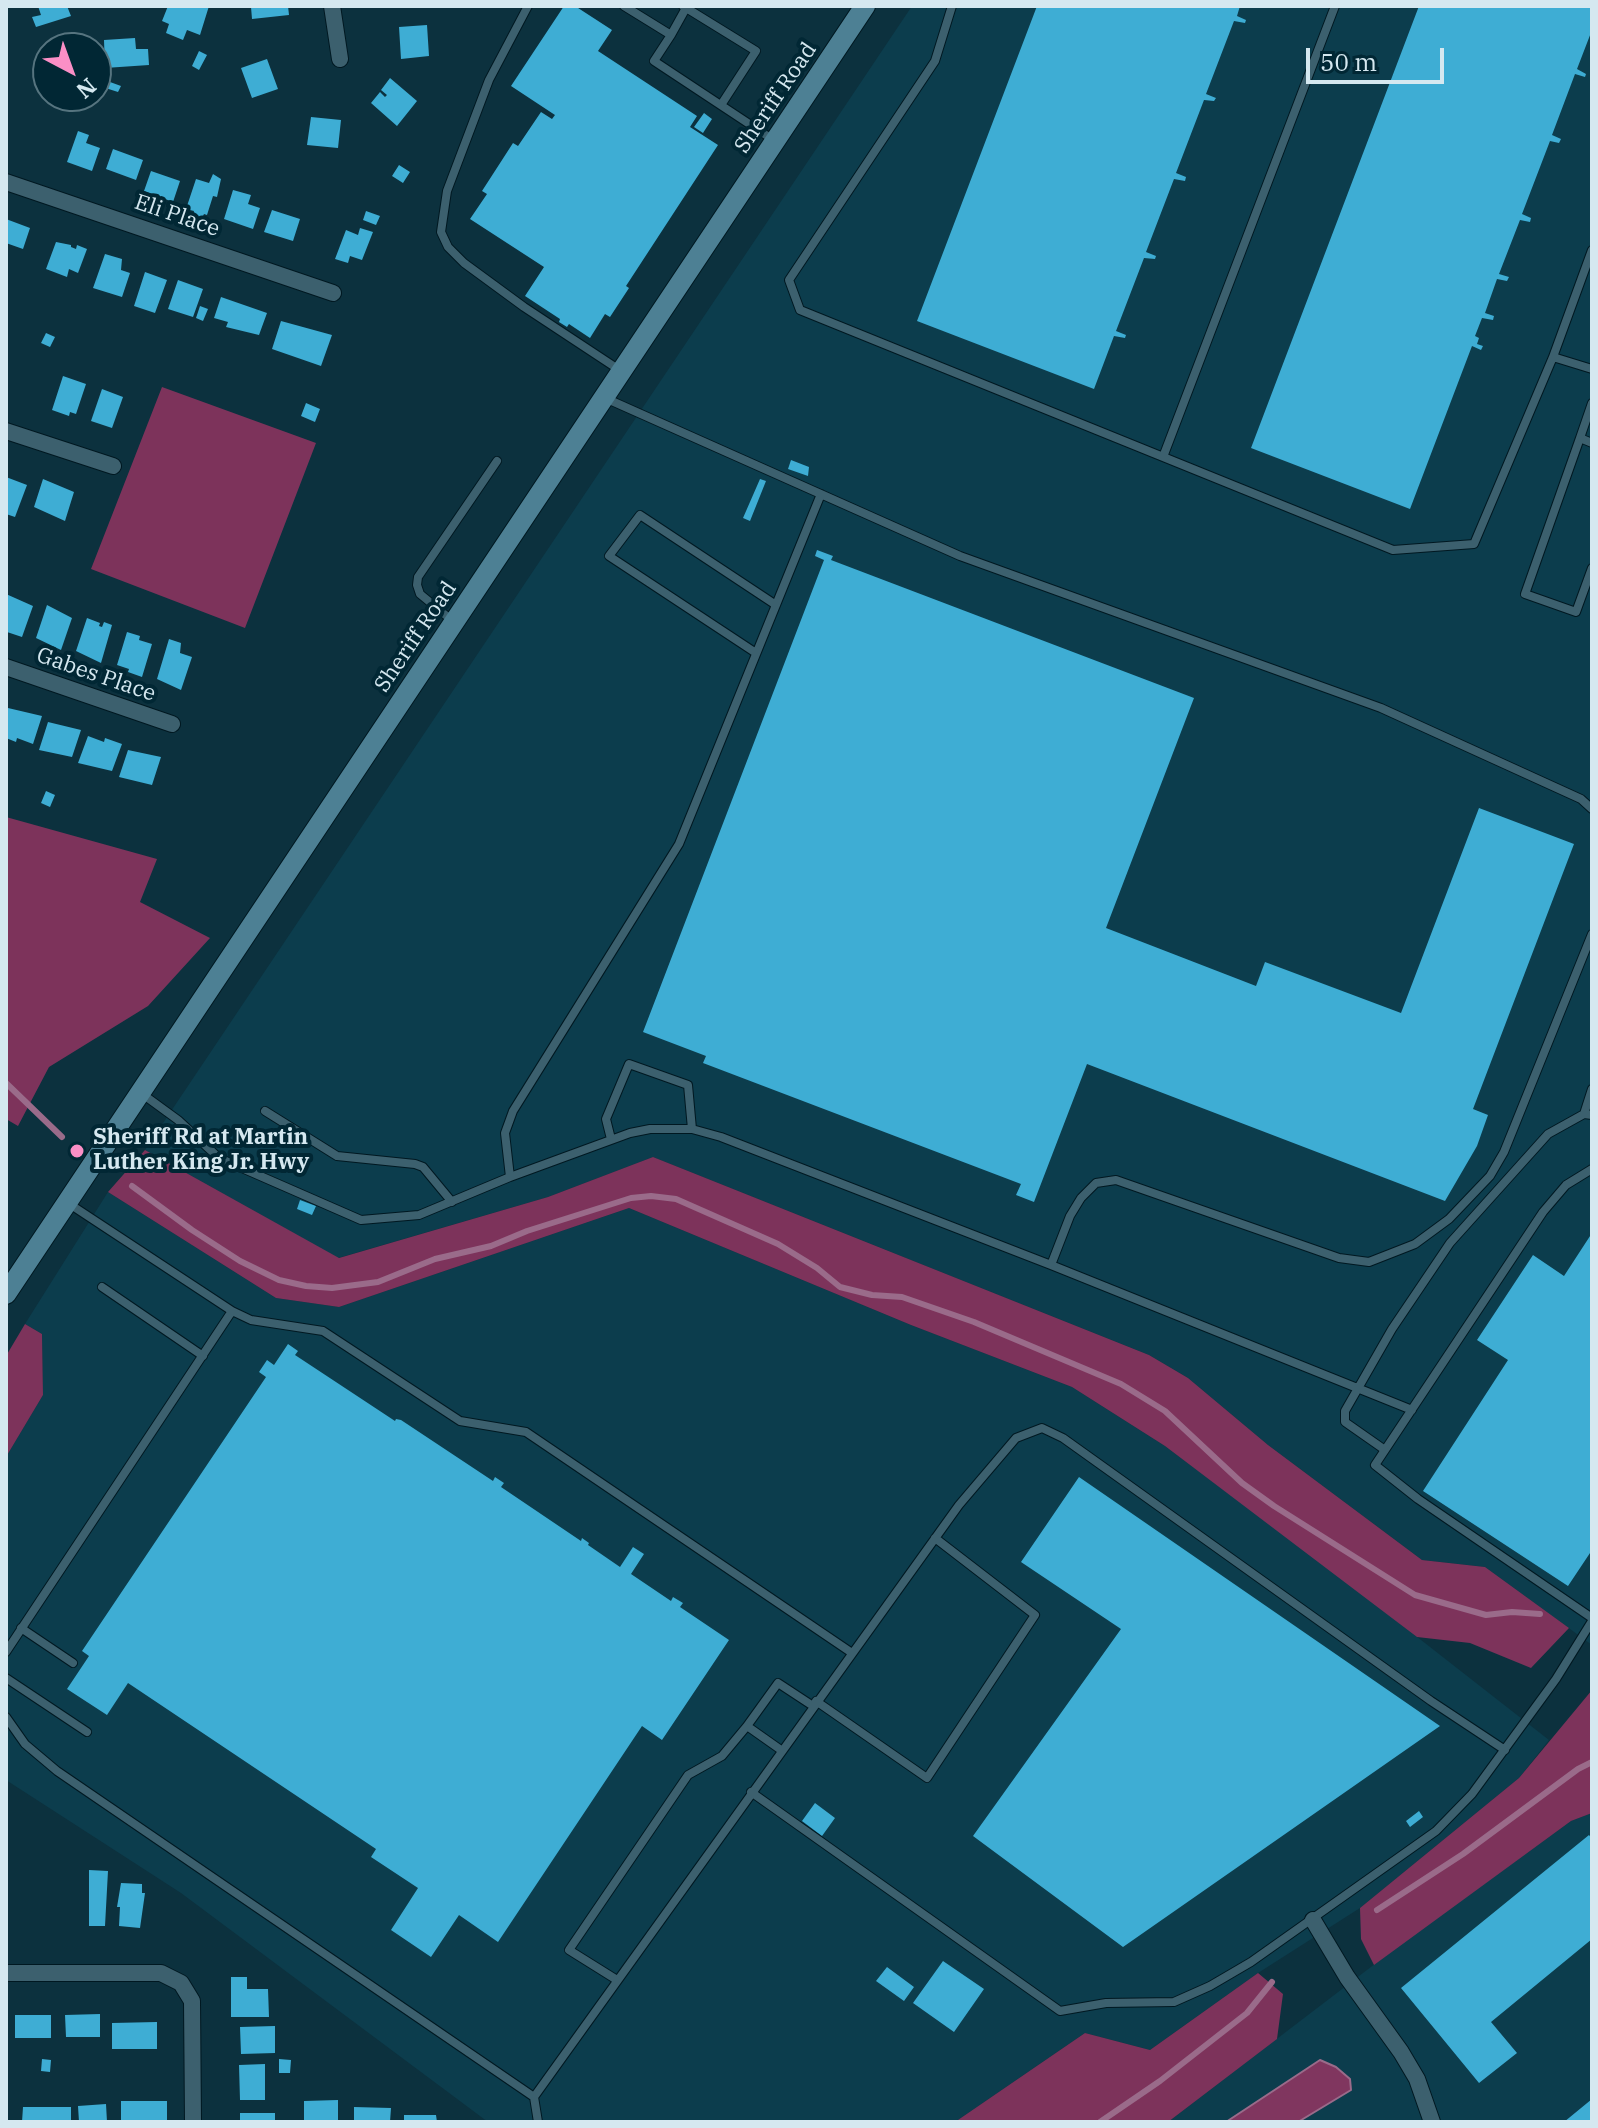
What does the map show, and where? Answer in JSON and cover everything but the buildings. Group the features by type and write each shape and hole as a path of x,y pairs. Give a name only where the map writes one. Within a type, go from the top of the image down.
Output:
{"main road":[{"name":"Sheriff Road","path":"6,1294 865,6"}],"street":[{"path":"332,6 340,59"},
{"name":"Eli Place","path":"6,182 333,293"},
{"path":"6,431 113,466"},
{"name":"Gabes Place","path":"6,667 172,724"},
{"path":"1313,1920 1347,1977 1417,2079 1432,2122"},
{"path":"6,1973 161,1973 176,1979 186,1988 192,2001 193,2122"}],"lane":[{"path":"528,6 489,80 447,191 441,232 448,247 464,263 622,372"},
{"path":"624,6 671,35"},
{"path":"952,6 935,61 789,280 800,310 1393,550 1474,544 1553,357 1592,250"},
{"path":"1163,457 1335,6"},
{"path":"721,105 756,51 685,7 654,61 721,105 776,141"},
{"path":"1553,357 1592,369"},
{"path":"604,398 960,556 1381,708 1581,799 1592,809"},
{"path":"1592,403 1525,594 1576,612 1592,568"},
{"path":"1580,438 1592,443"},
{"path":"455,622 420,594 418,577 497,461"},
{"path":"510,1177 505,1133 513,1111 679,844 821,494"},
{"path":"756,653 609,556 640,515 776,605"},
{"path":"1051,1265 1070,1216 1081,1198 1096,1183 1116,1180 1339,1258 1369,1262 1415,1244 1449,1219 1490,1176 1504,1152 1592,934"},
{"path":"611,1139 606,1119 629,1064 688,1085 692,1129"},
{"path":"1385,1450 1345,1422 1345,1411 1358,1386 1450,1243 1548,1134 1588,1114 1592,1089"},
{"path":"140,1092 178,1120 219,1158 361,1220 419,1215 611,1139 650,1129 692,1129 721,1137 1051,1265 1412,1410"},
{"path":"265,1111 337,1156 423,1167 452,1202"},
{"path":"751,1792 1060,2011 1106,2003 1174,2002 1201,1991 1313,1920 1436,1831 1472,1794 1505,1750 1556,1679 1592,1619 1418,1499 1375,1465 1543,1212 1566,1185 1592,1169"},
{"path":"67,1202 232,1311 251,1320 323,1331 460,1421 526,1432 852,1653"},
{"path":"102,1287 203,1356"},
{"path":"6,1652 232,1311"},
{"path":"538,2122 534,2097 935,1538 1016,1438 1042,1428 1063,1438 1431,1701 1505,1750"},
{"path":"617,1980 569,1950 688,1775 722,1756 778,1683 927,1778 1035,1615 935,1538"},
{"path":"21,1628 73,1663"},
{"path":"6,1678 87,1732"},
{"path":"6,1717 25,1744 57,1771 534,2097"},
{"path":"747,1726 781,1750"}],"shaded area":[{"path":"912,6 1592,6 1592,1645 1485,1567 1422,1560 1268,1445 1188,1378 1149,1355 653,1157 548,1197 338,1258 145,1150"},
{"path":"162,387 316,443 245,628 91,569"},
{"path":"6,817 157,859 140,902 210,938 148,1006 49,1067 18,1126 6,1119"},
{"path":"145,1150 339,1258 548,1197 653,1157 1149,1355 1188,1378 1268,1445 1422,1560 1485,1567 1569,1628 1531,1668 1470,1643 1417,1637 1165,1446 1072,1387 911,1325 629,1208 339,1307 276,1298 108,1192"},
{"path":"108,1192 276,1298 339,1307 629,1208 911,1325 1072,1387 1165,1446 1352,1586 1549,1740 1519,1778 1360,1908 1258,1973 1150,2050 1085,2033 955,2122 488,2122 181,1893 6,1780 6,1457 43,1395 42,1334 25,1324"},
{"path":"25,1324 42,1334 43,1395 6,1457 6,1356"},
{"path":"1592,1690 1592,1813 1571,1821 1374,1965 1361,1939 1360,1908 1519,1778"},
{"path":"1592,1813 1592,2122 1168,2122 1401,1944 1571,1821"},
{"path":"1258,1973 1283,1994 1277,2039 1168,2122 955,2122 1085,2033 1150,2050"},
{"path":"1320,2060 1336,2067 1350,2079 1351,2090 1298,2122 1226,2122"}],"waterway":[{"path":"6,1083 62,1137"},
{"path":"132,1186 240,1261 279,1280 332,1288 378,1282 435,1259 491,1246 527,1231 631,1198 651,1196 676,1199 778,1244 817,1268 840,1287 872,1295 902,1297 974,1322 1121,1384 1165,1411 1242,1483 1274,1506 1415,1595 1486,1615 1512,1612 1540,1614"},
{"path":"1377,1910 1463,1854 1578,1769 1592,1762"},
{"path":"1100,2122 1160,2081 1247,2013 1272,1982"}],"place":[{"name":"Sheriff Rd at Martin Luther King Jr. Hwy","path":"77,1151"}]}
